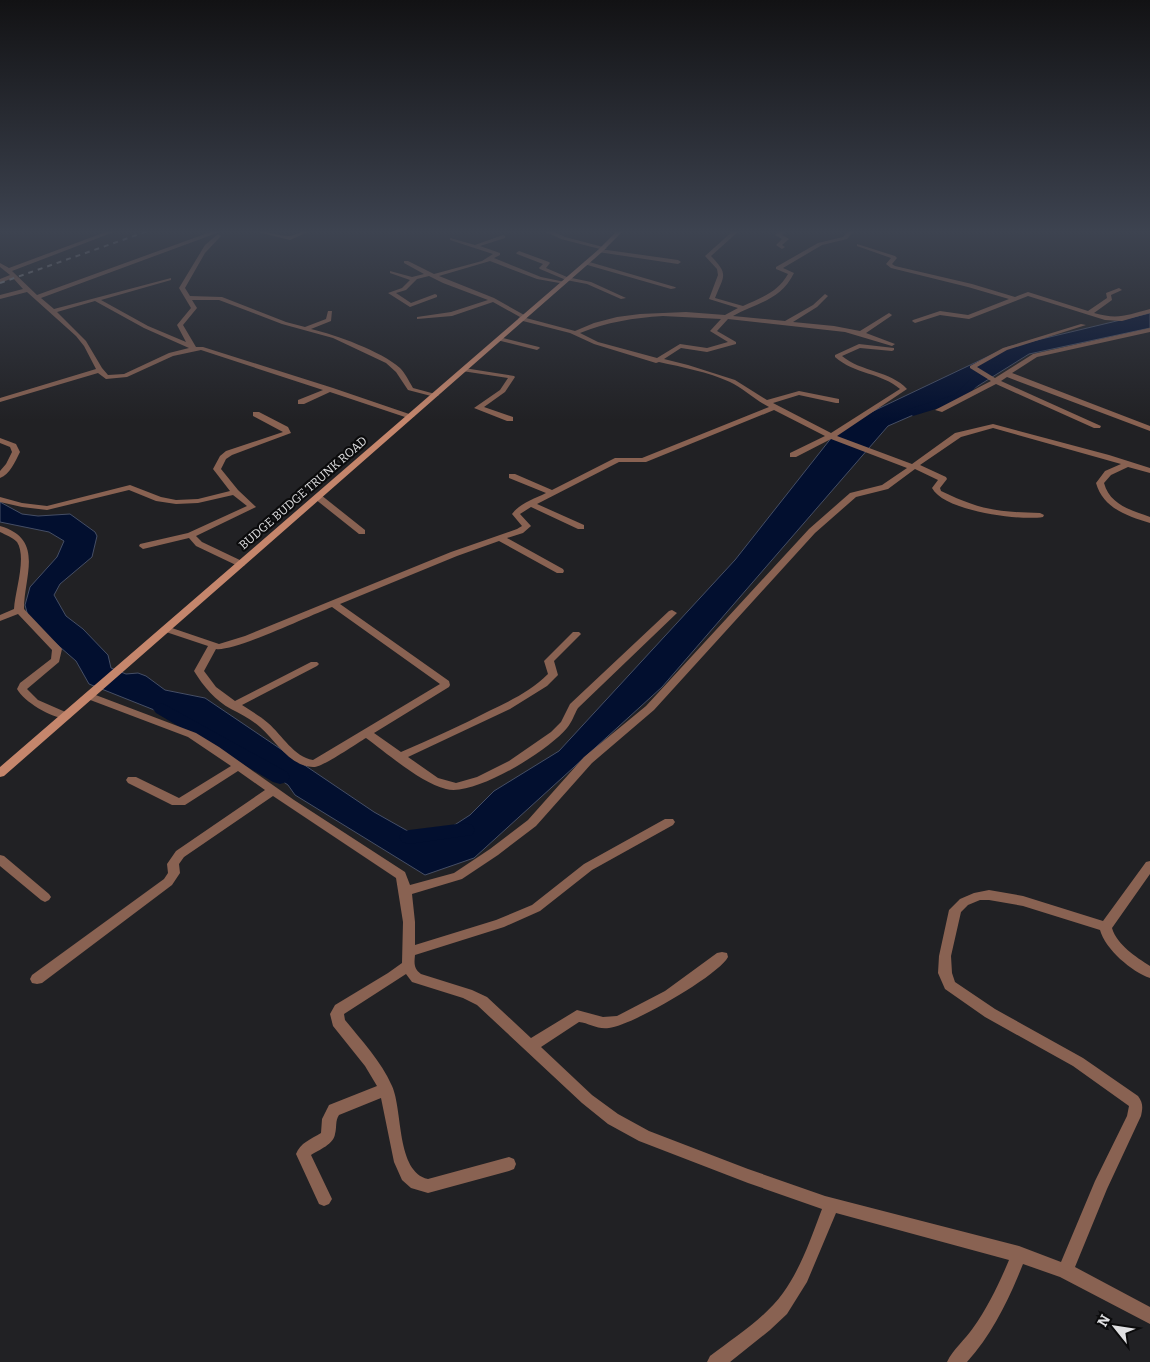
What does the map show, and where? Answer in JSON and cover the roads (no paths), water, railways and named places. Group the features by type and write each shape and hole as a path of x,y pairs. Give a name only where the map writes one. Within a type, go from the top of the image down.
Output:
{"main road":[{"name":"BUDGE BUDGE TRUNK ROAD","path":"0,773 551,294"}],"street":[{"path":"33,294 52,310 84,343 100,370 108,378 125,376 166,356 193,348"},
{"path":"37,297 47,294"},
{"path":"52,310 115,294"},
{"path":"185,294 194,308 180,325 193,348"},
{"path":"392,294 411,305 435,296"},
{"path":"477,294 493,300 523,318 575,333 596,343 656,361 686,366 733,381 766,402 833,437 914,467 942,480 936,488 938,492 972,509 999,515 1040,515"},
{"path":"613,294 623,298"},
{"path":"714,294 712,299 744,308"},
{"path":"656,361 680,346 707,350 734,343 713,333 727,317 773,294"},
{"path":"1000,294 1015,299"},
{"path":"915,321 940,313 969,317 1031,294 1088,314 1116,319 1150,311"},
{"path":"1088,314 1110,299 1109,294"},
{"path":"787,323 815,306 825,296"},
{"path":"188,298 220,298 284,323 335,337 388,362 399,371 410,388 435,395"},
{"path":"95,299 146,327 193,348 205,349 411,416"},
{"path":"419,318 452,314 493,300"},
{"path":"307,328 329,320 330,312"},
{"path":"575,333 599,322 634,316 727,317 787,323 860,334 893,347 859,346 837,356 859,369 905,388 833,437 793,455"},
{"path":"860,334 889,316"},
{"path":"1083,325 1005,349 973,365 973,370 1098,426"},
{"path":"939,410 995,381 1029,358 1042,353 1150,330"},
{"path":"499,339 537,348"},
{"path":"0,400 100,370"},
{"path":"464,370 512,377 503,391 478,408 510,420"},
{"path":"1006,374 1149,428"},
{"path":"301,402 331,389"},
{"path":"766,402 799,393 836,401"},
{"path":"166,629 213,646 227,645 248,638 527,526 516,514 520,509 618,460 643,460 775,407"},
{"path":"143,546 191,535 252,508 235,492 216,469 223,458 229,453 288,433 256,414"},
{"path":"404,891 458,876 532,823 588,760 650,708 812,531 853,495 885,487 958,436 990,426 1150,471"},
{"path":"0,440 13,446 16,452 10,465 0,476"},
{"path":"1128,464 1104,476 1100,483 1101,490 1111,504 1150,520"},
{"path":"512,476 553,493"},
{"path":"0,499 22,505 47,508 130,486 159,499 176,502 198,501 235,492"},
{"path":"318,496 362,532"},
{"path":"531,504 581,527"},
{"path":"0,529 14,533 21,541 26,567 20,593 20,610 53,642 58,655 53,664 24,685 22,689 24,694 32,701 66,716"},
{"path":"191,535 199,544 241,564"},
{"path":"500,538 560,571"},
{"path":"213,646 199,671 212,689 233,706 265,725 302,762 308,764 322,760 445,685 444,681 333,603"},
{"path":"0,618 20,610"},
{"path":"367,733 434,781 444,786 456,787 484,778 556,734 574,706 672,613"},
{"path":"400,757 507,706 546,682 553,675 549,661 576,634"},
{"path":"233,706 314,664"},
{"path":"93,692 183,730 215,748 272,791 401,875 404,882 409,922 408,959 412,974 418,978 467,994 482,1001 613,1119 644,1136 748,1176 832,1205 1019,1254 1065,1271 1150,1316"},
{"path":"132,780 176,802 181,802 238,766"},
{"path":"37,979 168,882 173,877 173,864 180,854 272,791"},
{"path":"509,1164 428,1186 414,1184 407,1177 393,1130 386,1089 369,1057 338,1022 337,1014 340,1009 393,977 408,959 500,924 536,908 588,867 668,822"},
{"path":"0,859 45,897"},
{"path":"1150,866 1106,927 1106,933 1113,943 1150,972"},
{"path":"1065,1271 1100,1186 1134,1116 1136,1105 1133,1100 1078,1062 1006,1023 950,985 945,972 944,956 955,910 964,902 978,896 989,895 1023,901 1106,927"},
{"path":"531,1046 578,1016 584,1016 598,1022 615,1022 664,1000 684,988 722,957"},
{"path":"324,1198 303,1154 328,1136 329,1119 334,1110 386,1089"},
{"path":"716,1362 778,1311 788,1298 796,1285 832,1205"},
{"path":"956,1362 988,1324 1000,1304 1019,1254"}],"water":[{"path":"1150,313 1150,328 1029,354 973,389 888,426 662,687 474,858 425,875 295,795 288,785 212,733 89,684 76,661 29,620 25,605 30,587 57,557 64,541 49,532 0,522 0,502 22,514 38,516 70,514 95,532 97,536 92,557 60,584 54,595 66,616 83,629 108,655 111,668 126,674 138,673 146,676 165,690 205,698 374,812 413,834 439,835 470,815 494,791 559,751 735,560 832,437 865,415 1008,347"}],"waterway":[{"path":"913,412 958,398 979,378"},
{"path":"162,709 280,777"},
{"path":"409,837 465,830"}]}
